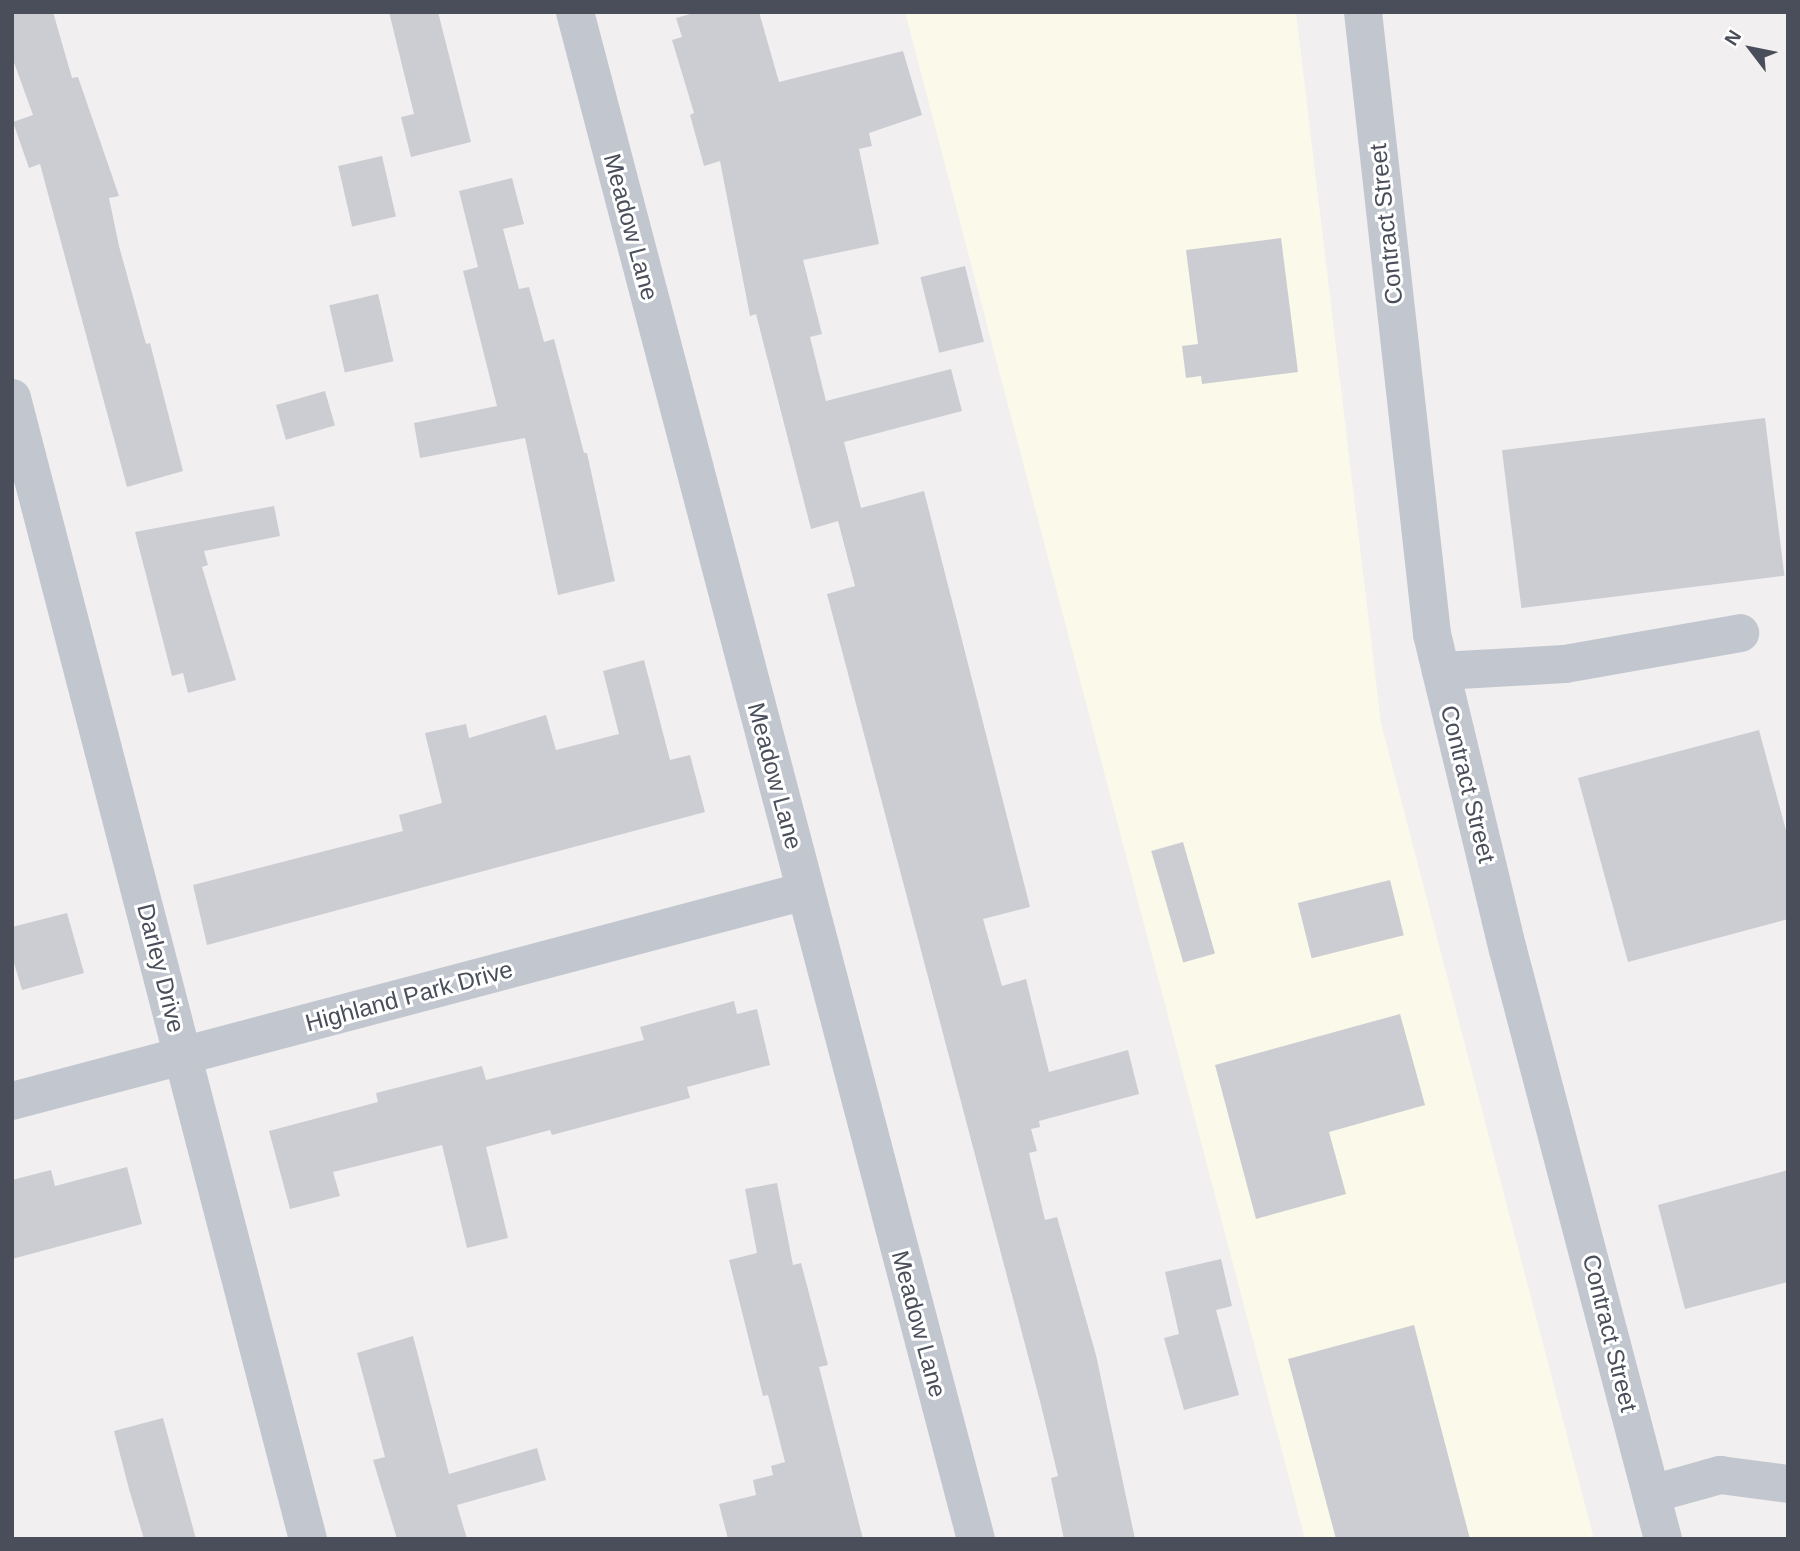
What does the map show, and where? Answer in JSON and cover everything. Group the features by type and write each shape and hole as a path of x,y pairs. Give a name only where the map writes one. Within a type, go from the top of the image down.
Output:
{"street":[{"name":"Meadow Lane","path":"575,12 976,1539"},
{"name":"Contract Street","path":"1363,12 1432,634 1508,950 1663,1539"},
{"name":"Darley Drive","path":"12,398 308,1539"},
{"path":"1441,671 1564,664 1740,634"},
{"name":"Highland Park Drive","path":"12,1101 805,891"},
{"path":"1651,1494 1720,1475 1788,1485"}],"shaded area":[{"path":"905,12 1296,12 1381,723 1594,1539 1305,1539"}],"building":[{"path":"12,12 53,12 72,78 78,77 119,196 109,198 119,246 146,344 150,343 183,471 127,487 40,164 29,168 13,122 33,115 12,57"},
{"path":"389,12 438,12 471,142 411,157 401,117 414,114"},
{"path":"697,12 759,12 779,82 903,51 922,115 869,133 872,146 859,149 879,244 803,260 822,334 810,337 826,401 951,369 962,411 844,442 861,508 924,491 1030,907 983,919 1002,986 1026,979 1049,1072 1128,1050 1139,1094 1039,1121 1040,1127 1031,1129 1037,1151 1029,1153 1045,1220 1057,1217 1096,1355 1135,1539 1064,1539 1051,1478 1058,1476 1041,1405 827,594 855,586 838,521 811,529 756,314 750,316 720,161 704,166 690,115 694,113 672,40 682,37 676,18"},
{"path":"382,156 396,216 352,227 338,166"},
{"path":"512,178 524,224 503,229 519,289 529,287 544,342 554,339 584,453 587,453 615,581 558,595 525,438 420,458 414,423 497,406 463,271 478,267 459,191"},
{"path":"1281,238 1298,372 1202,384 1201,376 1186,378 1182,346 1198,344 1186,250"},
{"path":"965,266 984,342 939,353 920,277"},
{"path":"378,294 394,361 345,372 329,305"},
{"path":"325,391 335,426 286,440 276,405"},
{"path":"1765,418 1784,576 1521,608 1502,450"},
{"path":"274,506 280,536 204,551 208,565 202,567 236,680 188,693 183,673 172,676 135,532"},
{"path":"644,660 670,760 690,755 705,812 207,945 193,885 403,831 399,815 442,803 425,733 466,724 469,738 546,715 556,750 619,734 603,671"},
{"path":"1759,730 1788,838 1788,919 1628,962 1578,778"},
{"path":"1183,842 1215,954 1183,963 1151,851"},
{"path":"1390,880 1404,935 1312,958 1298,903"},
{"path":"67,913 84,973 22,990 12,956 12,927"},
{"path":"734,1001 737,1014 757,1009 770,1065 687,1087 690,1098 552,1135 550,1130 486,1147 508,1238 467,1248 442,1145 333,1172 340,1196 290,1209 269,1131 378,1102 376,1093 482,1066 486,1080 644,1040 640,1027"},
{"path":"1400,1014 1425,1105 1329,1132 1346,1194 1256,1219 1215,1065"},
{"path":"127,1167 142,1224 12,1259 12,1180 51,1170 55,1186"},
{"path":"1788,1170 1788,1282 1685,1309 1658,1205"},
{"path":"777,1183 793,1265 801,1263 828,1365 819,1367 863,1539 728,1539 719,1504 756,1495 753,1480 773,1475 771,1466 785,1462 768,1395 763,1396 729,1260 757,1253 745,1189"},
{"path":"1221,1259 1232,1306 1216,1310 1239,1395 1184,1410 1164,1338 1179,1334 1165,1272"},
{"path":"1414,1325 1470,1539 1336,1539 1288,1359"},
{"path":"413,1336 449,1474 537,1448 546,1480 457,1505 467,1539 397,1539 373,1460 385,1457 357,1353"},
{"path":"163,1418 196,1539 144,1539 129,1489 114,1431"}]}
